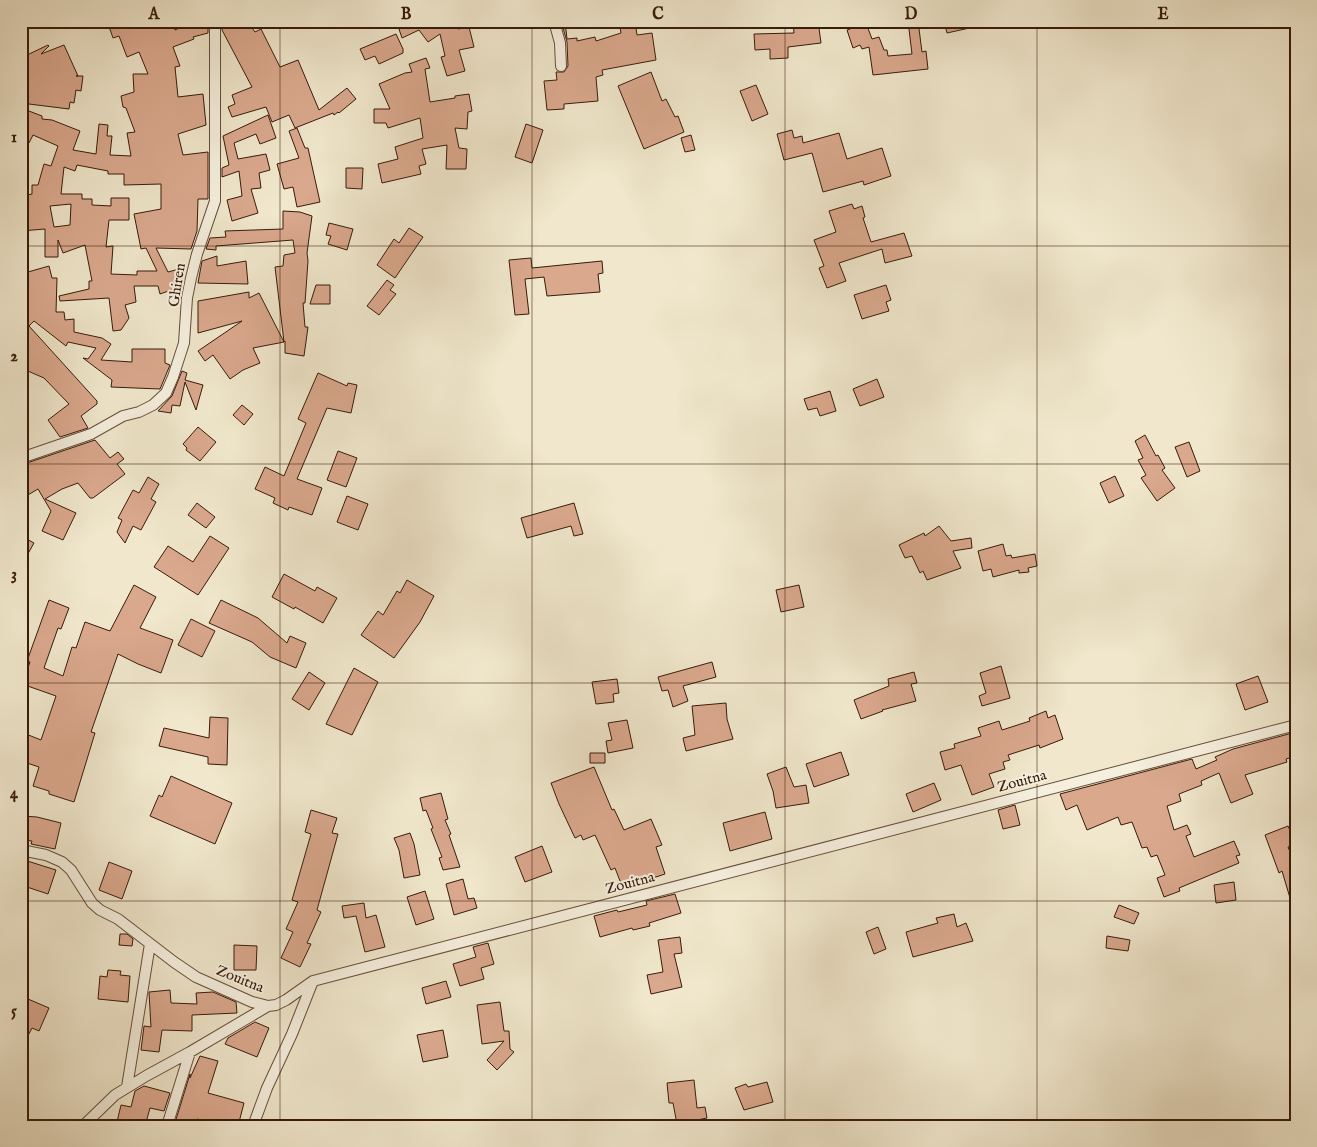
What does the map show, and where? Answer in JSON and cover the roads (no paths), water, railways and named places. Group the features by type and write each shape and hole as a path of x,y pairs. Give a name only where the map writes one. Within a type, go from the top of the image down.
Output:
{"street":[{"name":"Ghiren","path":"21,458 84,436 123,416 139,412 153,405 166,393 184,343 187,298 191,278 215,201 215,21"},
{"path":"554,21 560,43 561,66"},
{"name":"Zouitna","path":"21,850 46,855 62,862 71,870 92,903 100,910 118,919 196,977 252,1002 268,1006 276,1005 286,1000 313,981 1296,725"},
{"path":"127,1087 150,944"},
{"path":"253,1126 267,1088 292,1034 313,981"},
{"path":"83,1126 115,1095 127,1087 268,1006"},
{"path":"167,1126 190,1052"}]}
